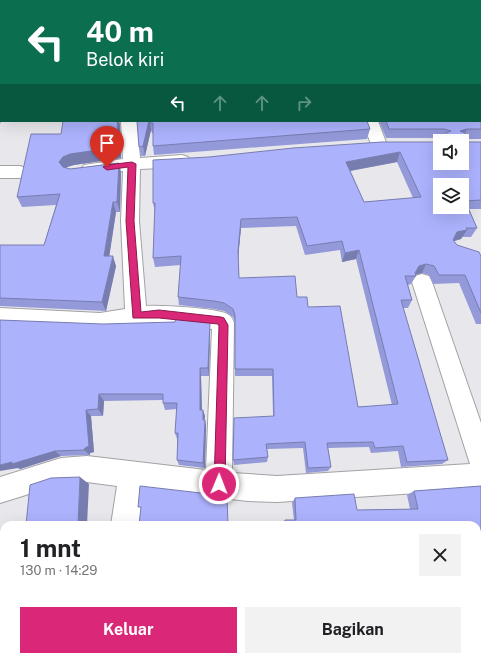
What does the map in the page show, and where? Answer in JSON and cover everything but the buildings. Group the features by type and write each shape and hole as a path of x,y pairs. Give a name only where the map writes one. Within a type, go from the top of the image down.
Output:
{"street":[{"path":"129,122 132,164 130,221 136,316"},
{"path":"370,122 379,145"},
{"path":"74,172 132,164 195,160"},
{"path":"0,172 20,172"},
{"path":"422,282 481,460"},
{"path":"0,317 107,322 136,316 159,314 221,321 219,484"},
{"path":"0,490 61,471 87,469 248,488 277,489 481,476"},
{"path":"125,521 131,475"}],"route":[{"path":"107,167 132,164 130,221 136,316 159,314 221,321 224,325 219,484"}]}
